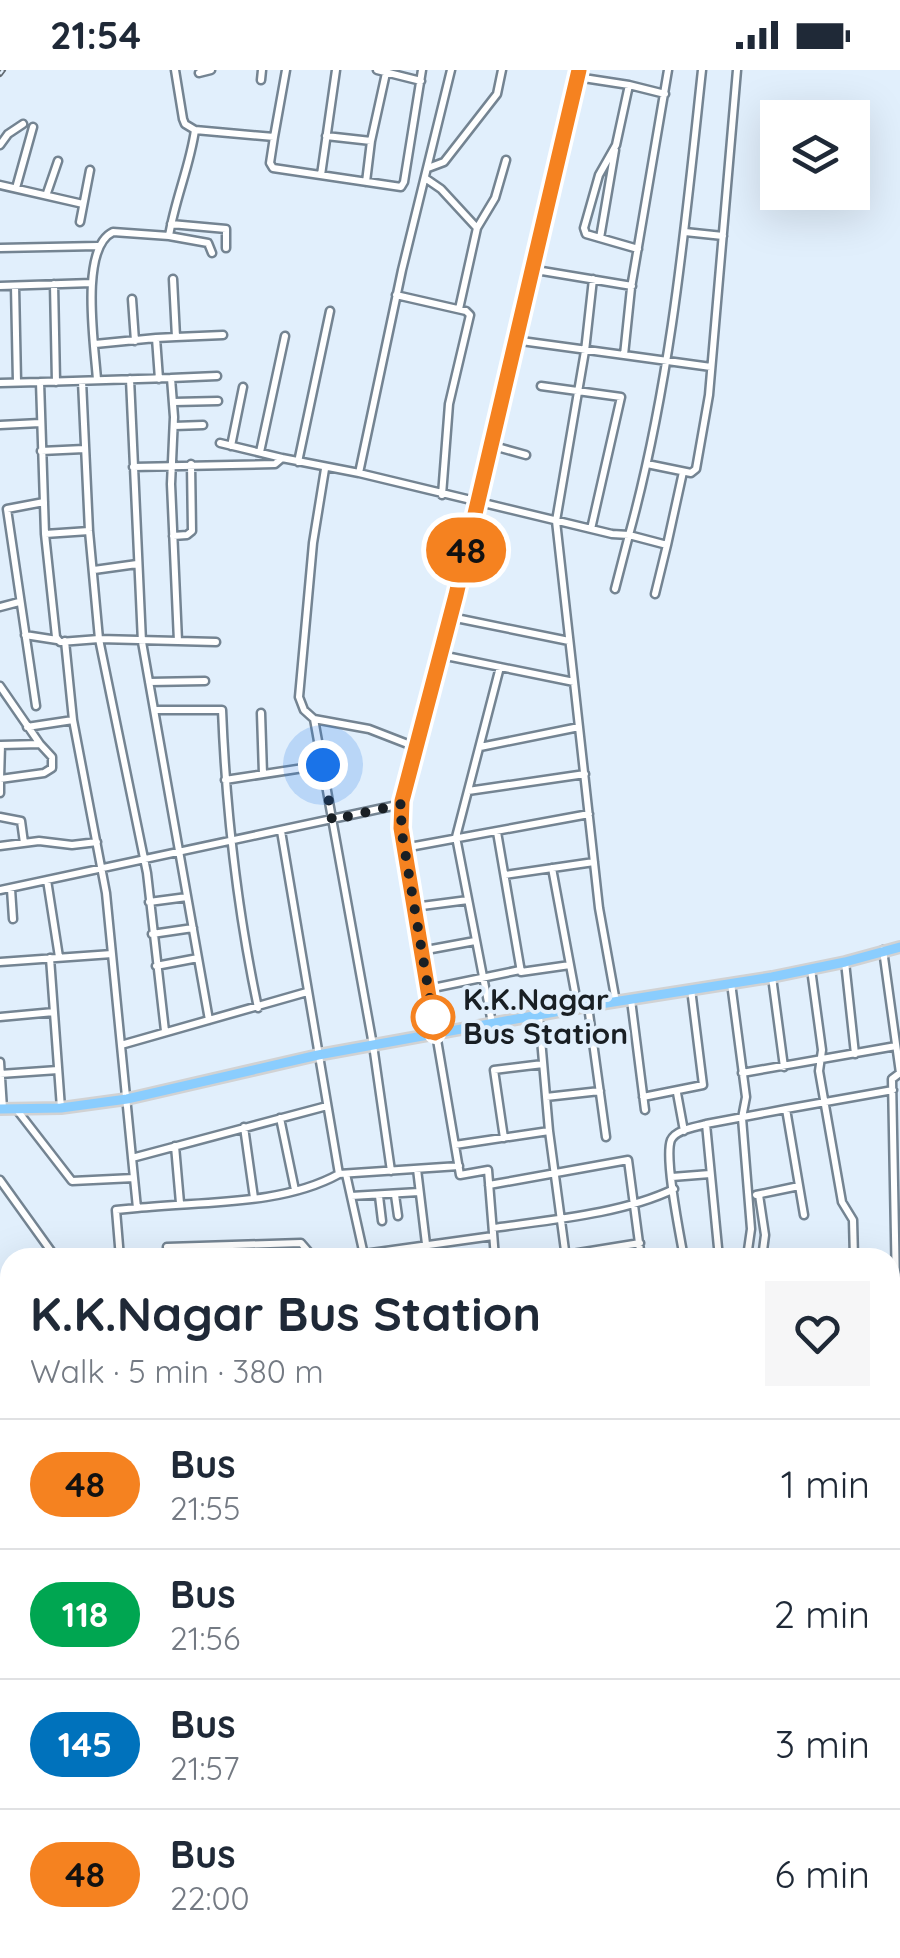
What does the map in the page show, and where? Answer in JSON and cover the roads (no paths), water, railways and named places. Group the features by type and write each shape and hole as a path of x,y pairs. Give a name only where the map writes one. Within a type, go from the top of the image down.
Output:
{"main road":[{"path":"2,1109 61,1108 127,1099 318,1055 812,969 900,947"}],"street":[{"path":"175,70 185,124 194,130 274,137"},
{"path":"199,73 211,70"},
{"path":"261,80 262,70"},
{"path":"286,70 270,163 273,168 398,188 403,185 422,70"},
{"path":"322,175 336,70"},
{"path":"359,473 396,295 451,70"},
{"path":"428,168 444,162 497,94 502,70"},
{"path":"624,355 668,70"},
{"path":"615,589 647,464 667,361 702,70"},
{"path":"647,464 691,473 696,469 712,367 737,70"},
{"path":"366,182 381,71 421,81"},
{"path":"460,1170 404,848 402,804 442,656 578,73 665,94"},
{"path":"600,238 614,150 630,85"},
{"path":"0,145 23,124"},
{"path":"16,188 33,127"},
{"path":"168,236 176,195 192,156 194,130"},
{"path":"326,136 372,142"},
{"path":"614,150 599,175 584,228 586,234 638,249"},
{"path":"459,309 477,228 492,205 506,160"},
{"path":"46,193 58,161"},
{"path":"80,222 90,170"},
{"path":"426,178 477,228"},
{"path":"0,186 84,204"},
{"path":"170,224 226,229 226,248"},
{"path":"96,380 92,283 98,246 106,235 114,232 168,236 208,243 212,253"},
{"path":"685,232 723,236"},
{"path":"0,248 98,246"},
{"path":"530,269 632,286"},
{"path":"593,279 556,521 594,862 616,1002"},
{"path":"173,280 176,337"},
{"path":"0,286 92,283"},
{"path":"54,284 56,382"},
{"path":"16,286 17,382"},
{"path":"396,295 459,309 468,312 470,319 449,404 442,494"},
{"path":"132,299 135,341"},
{"path":"298,462 330,311"},
{"path":"95,344 223,335"},
{"path":"260,452 285,336"},
{"path":"156,338 158,379"},
{"path":"514,340 712,367"},
{"path":"0,383 217,376"},
{"path":"171,378 178,641"},
{"path":"130,379 142,642 209,1020"},
{"path":"82,381 99,639 144,860 165,1031"},
{"path":"40,382 45,534 73,720 102,868 136,1208"},
{"path":"231,446 242,386"},
{"path":"541,386 621,396 591,529"},
{"path":"174,402 218,401"},
{"path":"0,424 40,423"},
{"path":"174,426 202,425"},
{"path":"220,443 667,545"},
{"path":"490,445 526,455"},
{"path":"41,451 84,449"},
{"path":"133,467 275,464 282,458"},
{"path":"173,536 192,531 192,464"},
{"path":"326,468 313,544 299,696 304,710 314,719 369,729 418,748"},
{"path":"655,594 683,472"},
{"path":"36,706 7,509 44,502"},
{"path":"45,534 89,532"},
{"path":"0,546 11,543"},
{"path":"94,570 137,564"},
{"path":"0,607 18,602"},
{"path":"451,617 569,640"},
{"path":"25,635 61,641 216,642"},
{"path":"442,656 574,682"},
{"path":"492,1022 456,837 500,667"},
{"path":"149,682 205,681"},
{"path":"0,686 27,728 52,757 49,772 0,779"},
{"path":"155,710 222,710 230,842 258,1008"},
{"path":"261,713 263,774"},
{"path":"314,719 373,1045 391,1172"},
{"path":"27,728 73,720"},
{"path":"480,747 579,728"},
{"path":"0,793 1,745 40,744"},
{"path":"225,780 323,765"},
{"path":"468,791 585,774"},
{"path":"0,890 402,804"},
{"path":"404,848 589,814"},
{"path":"0,818 20,821 24,843"},
{"path":"281,831 318,1055 342,1174 362,1248"},
{"path":"497,832 520,970"},
{"path":"0,846 97,842"},
{"path":"504,876 594,862"},
{"path":"552,868 600,1091 606,1137"},
{"path":"46,880 61,1108"},
{"path":"11,889 13,918"},
{"path":"150,902 188,897"},
{"path":"414,907 468,900"},
{"path":"152,934 193,928"},
{"path":"421,951 476,941"},
{"path":"884,950 900,1073 893,1078 896,1248"},
{"path":"0,962 112,954"},
{"path":"156,966 198,958"},
{"path":"845,962 855,1054"},
{"path":"428,989 570,964"},
{"path":"812,969 825,1102 842,1202 853,1220 854,1248"},
{"path":"772,976 784,1066"},
{"path":"731,983 746,1097 742,1118 752,1229 748,1248"},
{"path":"643,1097 677,1093 701,1087 703,1083 691,989"},
{"path":"121,1045 307,992"},
{"path":"631,1000 645,1110"},
{"path":"0,1016 54,1012"},
{"path":"538,1014 565,1248"},
{"path":"742,1074 896,1046"},
{"path":"0,1062 2,1109"},
{"path":"504,1138 494,1070 542,1065"},
{"path":"0,1074 58,1070"},
{"path":"682,1248 671,1141 684,1131 893,1090"},
{"path":"546,1098 600,1091"},
{"path":"677,1093 684,1131"},
{"path":"132,1158 328,1106"},
{"path":"16,1109 72,1181 134,1178"},
{"path":"786,1109 804,1215"},
{"path":"280,1118 295,1190"},
{"path":"706,1124 718,1248"},
{"path":"244,1128 254,1198"},
{"path":"455,1145 549,1131"},
{"path":"175,1146 180,1203"},
{"path":"489,1185 628,1160 640,1248"},
{"path":"119,1248 116,1210 254,1198 316,1187 342,1174 449,1166 488,1170 494,1248"},
{"path":"417,1169 426,1244"},
{"path":"672,1178 710,1174"},
{"path":"0,1180 49,1248"},
{"path":"750,1197 799,1186"},
{"path":"405,1248 658,1197 674,1189"},
{"path":"351,1196 420,1192"},
{"path":"759,1194 765,1234 761,1248"},
{"path":"395,1195 398,1216"},
{"path":"379,1196 382,1221"},
{"path":"658,1197 676,1206"},
{"path":"612,1248 640,1243"},
{"path":"166,1248 301,1244 305,1248"}],"railway":[{"path":"0,74 3,70"}],"place":[{"name":"K.K.Nagar Bus Station","path":"433,1017"}]}
